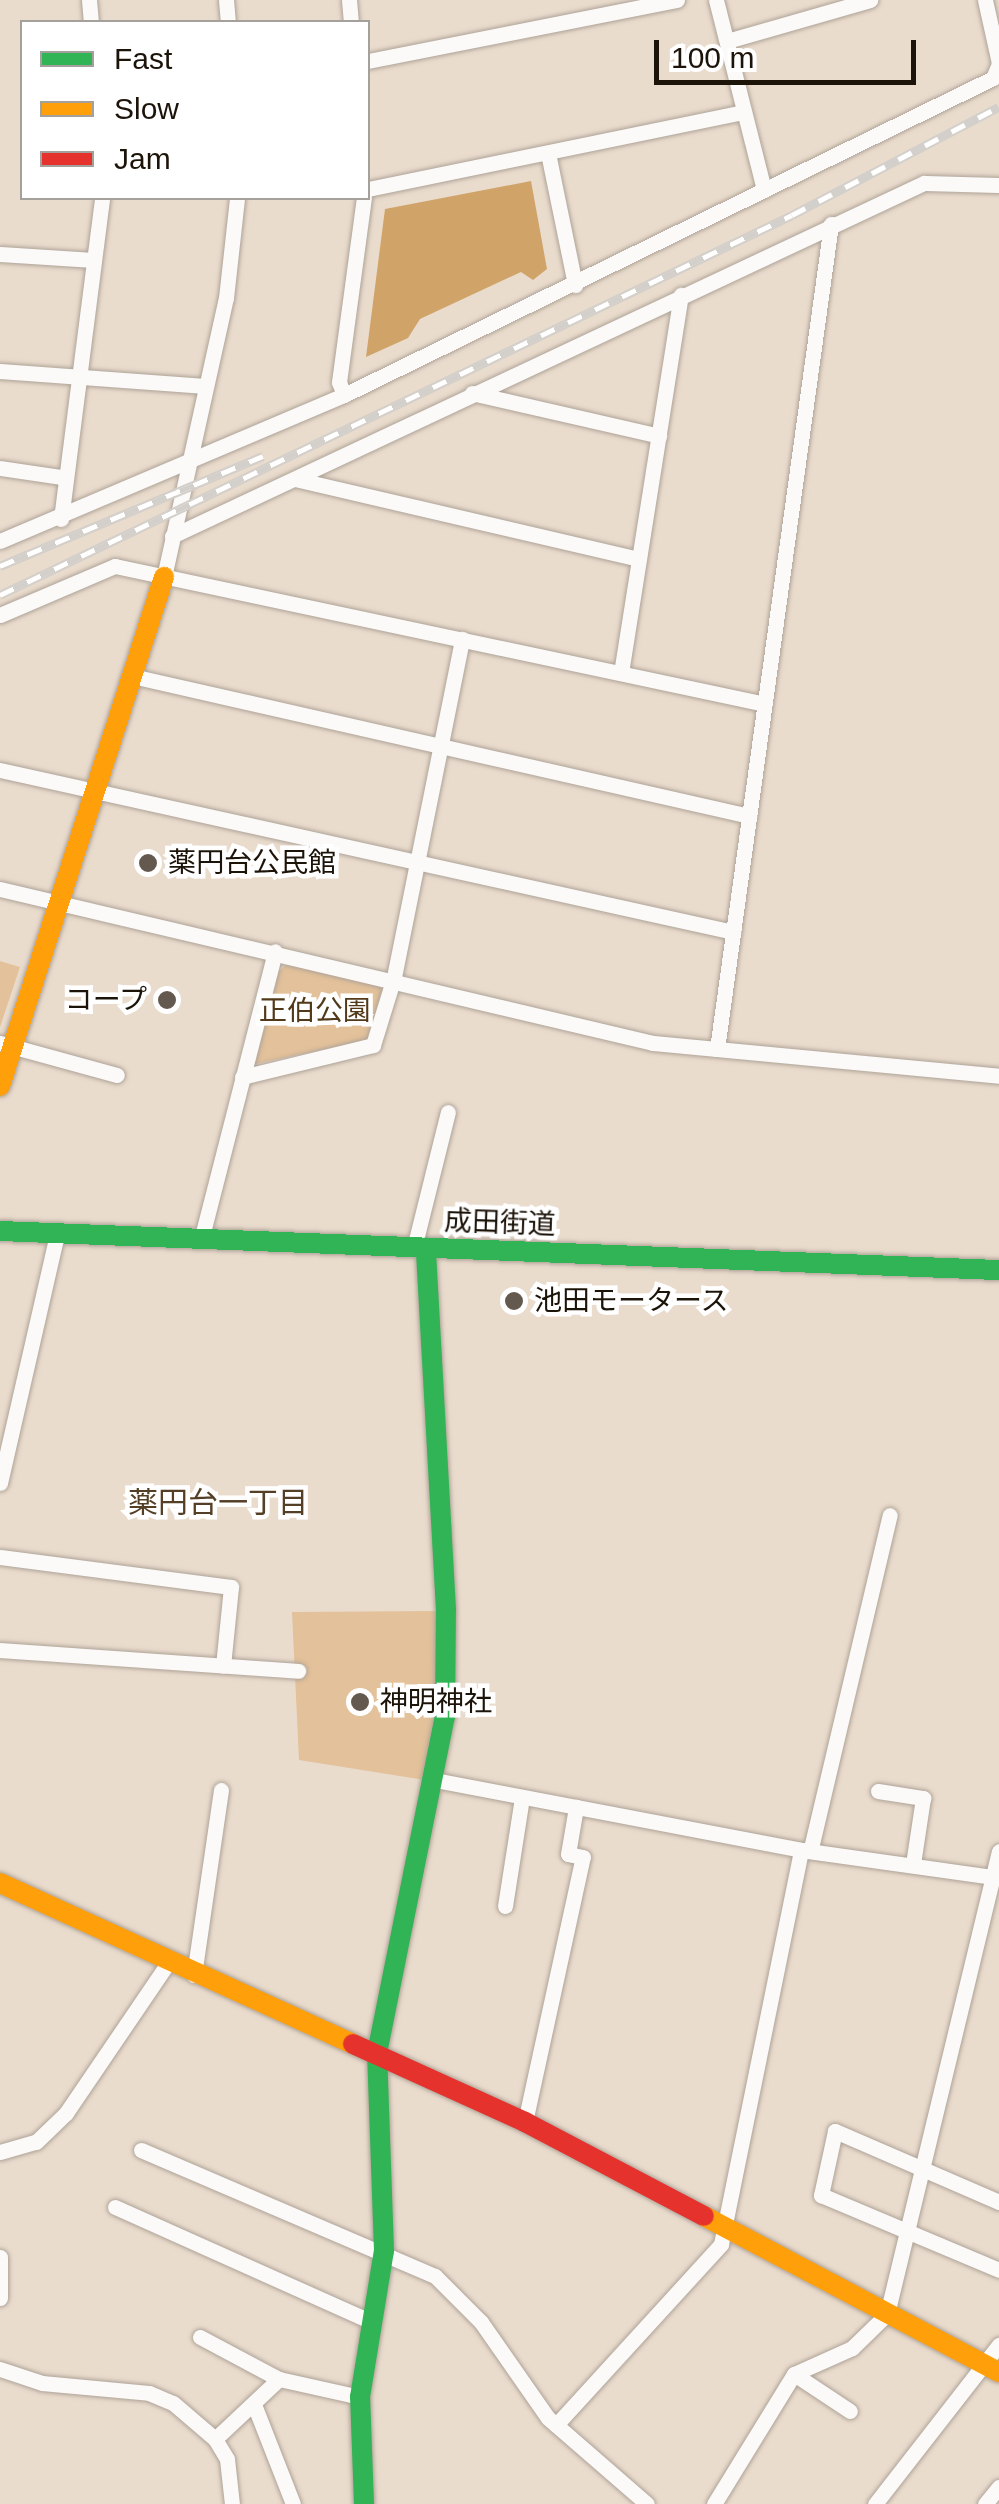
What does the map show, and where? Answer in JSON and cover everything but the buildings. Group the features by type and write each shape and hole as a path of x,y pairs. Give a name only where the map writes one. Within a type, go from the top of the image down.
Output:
{"main road":[{"path":"0,1086 4,1044 57,902 164,577"},
{"name":"成田街道","path":"0,1231 999,1265"},
{"path":"364,2504 360,2398 368,2320 384,2251 377,2053 445,1717 446,1610 420,1248"},
{"path":"0,1883 168,1964 377,2053 525,2122 994,2370"}],"street":[{"path":"370,61 677,0"},
{"path":"716,0 764,190"},
{"path":"727,40 870,0"},
{"path":"0,541 188,467 344,395 992,78 999,64 984,0"},
{"path":"370,189 742,112"},
{"path":"548,152 575,285"},
{"path":"172,536 924,183 999,185"},
{"path":"61,518 62,477 80,376 102,200"},
{"path":"164,577 226,298 237,200"},
{"path":"344,395 339,382 364,200"},
{"path":"716,1049 832,224"},
{"path":"0,254 94,260"},
{"path":"621,673 681,295"},
{"path":"0,371 205,386"},
{"path":"472,393 659,436"},
{"path":"0,468 62,477"},
{"path":"294,479 640,559"},
{"path":"0,616 104,566 765,704"},
{"path":"242,1077 373,1045 394,977 462,639"},
{"path":"132,676 749,816"},
{"path":"0,770 733,932"},
{"path":"0,889 394,977 653,1043 999,1076"},
{"path":"201,1240 274,952"},
{"path":"4,1044 117,1075"},
{"path":"420,1248 448,1112"},
{"path":"0,1483 57,1234"},
{"path":"556,2425 721,2244 806,1849 890,1515"},
{"path":"0,1557 231,1586 223,1666"},
{"path":"0,1650 298,1671"},
{"path":"435,1780 806,1849 996,1877"},
{"path":"194,1975 221,1790"},
{"path":"878,1790 922,1798 913,1864"},
{"path":"505,1906 522,1796"},
{"path":"525,2122 583,1858 568,1854 576,1807"},
{"path":"714,2504 794,2374 852,2348 887,2314 996,1877 999,1851"},
{"path":"0,2152 36,2142 66,2113 168,1964"},
{"path":"999,2202 922,2165 835,2131 821,2195 906,2227 999,2270"},
{"path":"140,2150 384,2251 434,2276 464,2303 556,2425 647,2504"},
{"path":"115,2208 368,2320"},
{"path":"0,2256 0,2298"},
{"path":"200,2338 279,2378 360,2398"},
{"path":"875,2504 994,2370 999,2345"},
{"path":"0,2370 42,2383 149,2392 198,2418 227,2459 232,2504"},
{"path":"794,2374 850,2411"},
{"path":"215,2439 255,2407 279,2378"},
{"path":"255,2407 292,2504"},
{"path":"985,2504 999,2487"}],"green space":[{"path":"0,961 20,967 0,1027"},
{"name":"正伯公園","path":"286,965 377,983 382,990 367,1040 255,1064 279,971"},
{"path":"440,1611 440,1718 431,1781 299,1760 292,1612"}],"shaded area":[{"path":"531,181 547,269 533,280 521,272 420,319 408,338 366,357 385,209"}],"railway":[{"path":"0,595 792,215 999,107"},
{"path":"0,566 263,456"}],"traffic: fast":[{"path":"0,1231 999,1270"},
{"path":"364,2504 360,2397 384,2251 377,2053 445,1717 446,1610 426,1248"}],"traffic: slow":[{"path":"0,1086 164,577"},
{"path":"0,1883 353,2044"},
{"path":"704,2216 999,2372"}],"traffic: jam":[{"path":"353,2044 525,2122 704,2216"}],"place":[{"name":"薬円台公民館","path":"148,863"},
{"name":"コープ","path":"167,1000"},
{"name":"池田モータース","path":"514,1301"},
{"name":"神明神社","path":"360,1702"}],"district":[{"name":"薬円台一丁目","path":"218,1503"}]}
